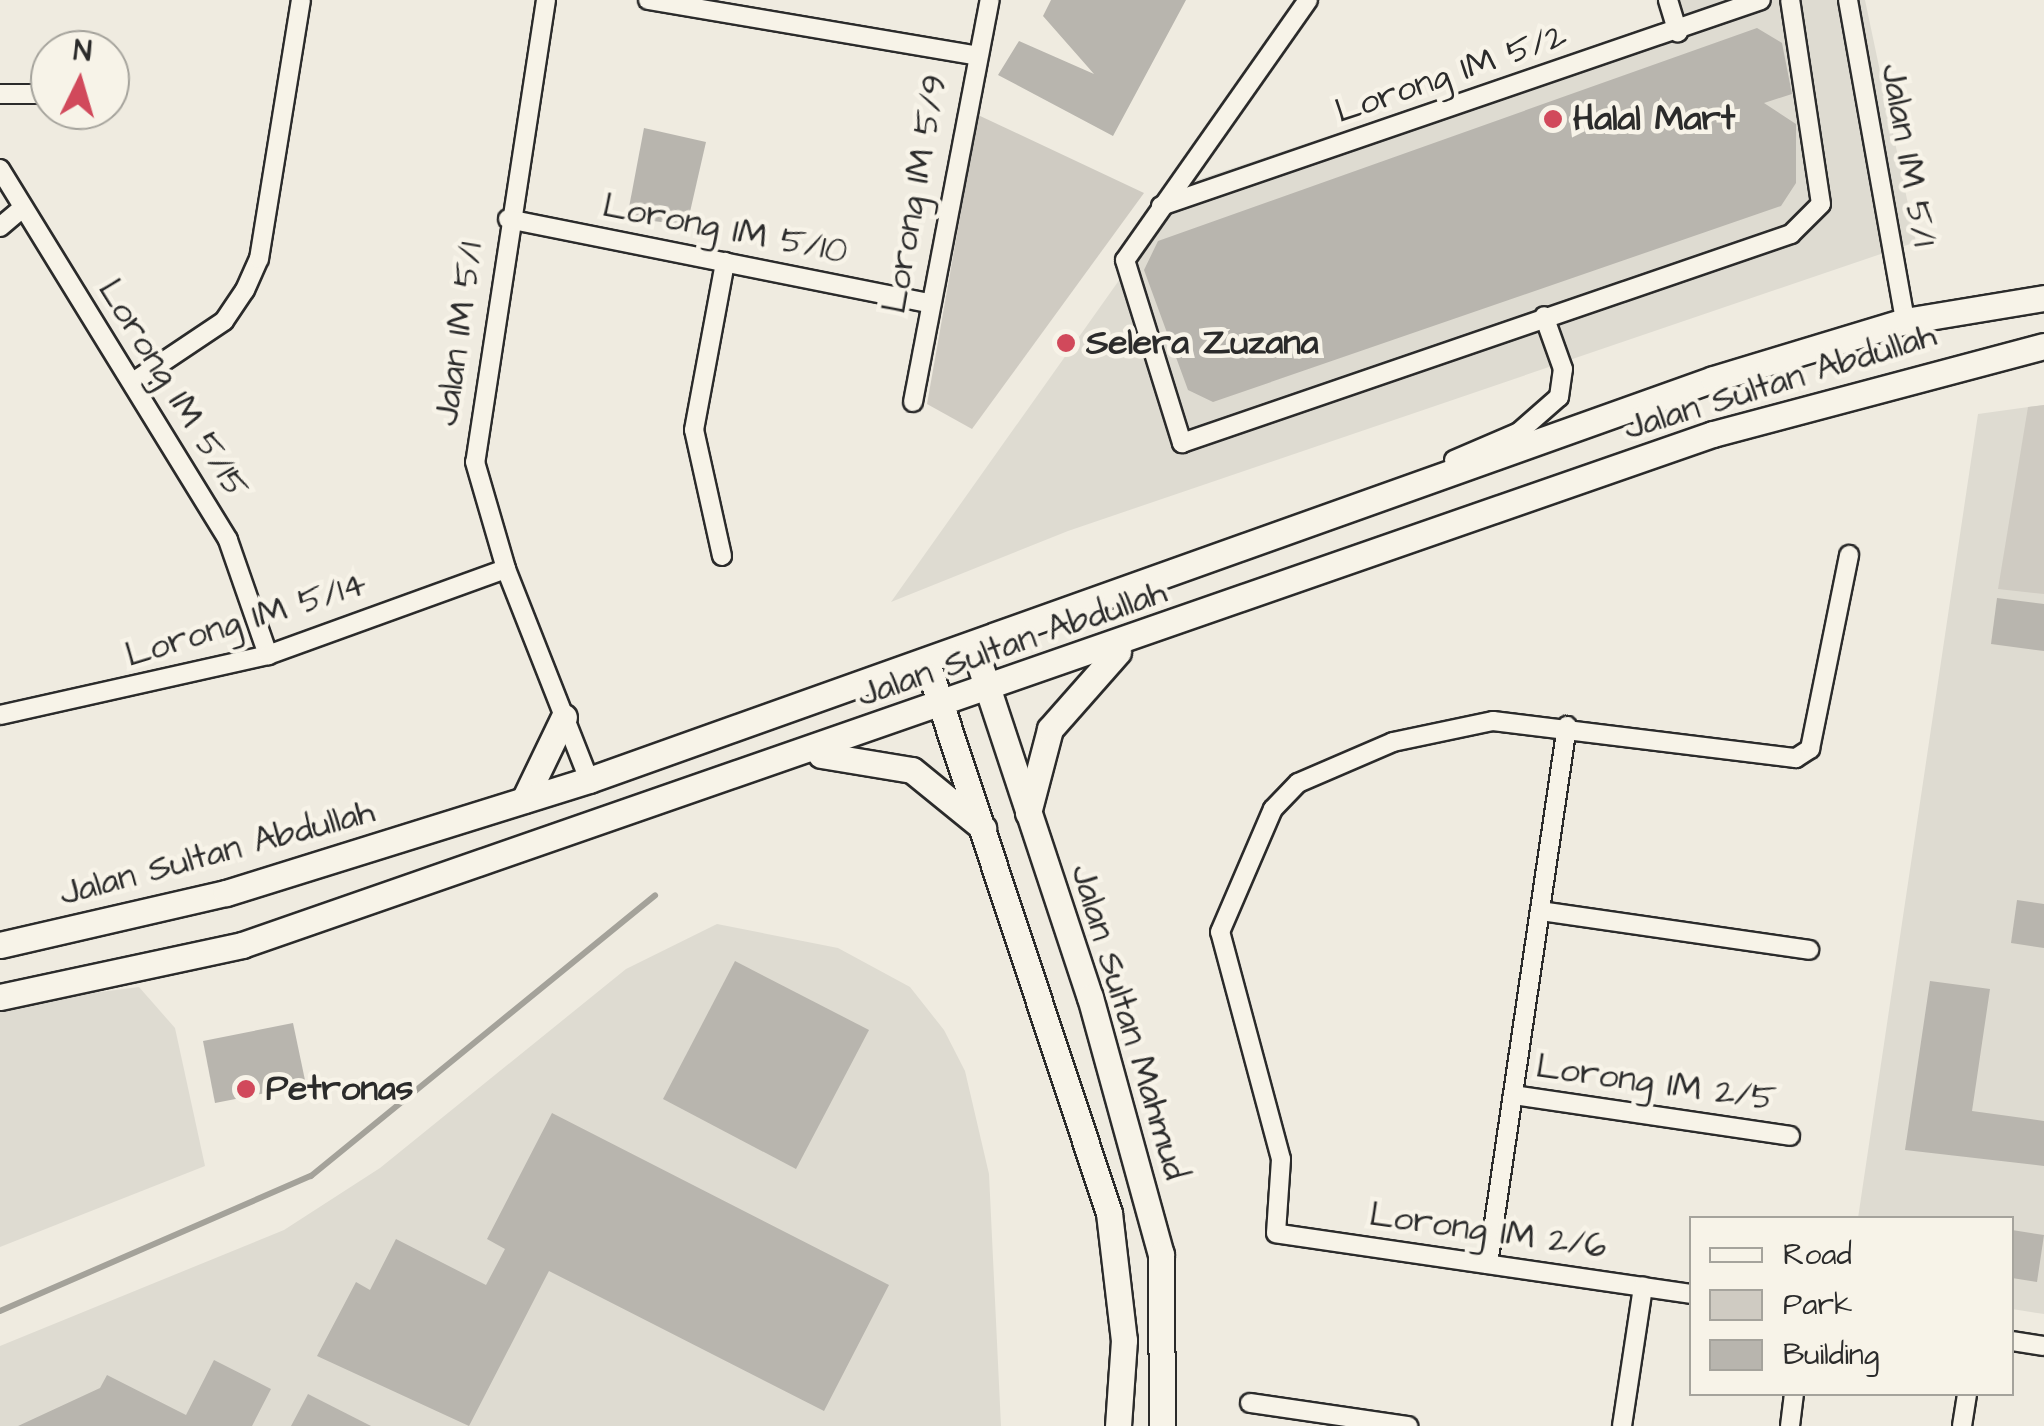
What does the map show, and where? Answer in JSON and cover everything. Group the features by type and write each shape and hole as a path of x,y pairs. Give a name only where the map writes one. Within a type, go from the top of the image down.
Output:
{"main road":[{"name":"Jalan Sultan Abdullah","path":"0,945 226,893 589,780 974,647 1376,494 1905,321 2044,298"},
{"name":"Jalan Sultan Abdullah","path":"0,997 242,945 802,756 940,704 1713,434 2044,346"},
{"path":"1028,812 1050,729 1069,700 1143,636"},
{"name":"Jalan Sultan Mahmud","path":"974,647 1028,812 1161,1254 1162,1426"},
{"path":"928,663 990,835 1109,1212 1124,1340 1118,1426"},
{"path":"524,800 564,716"},
{"path":"802,756 912,770 990,835"}],"street":[{"path":"136,380 224,321 245,290 258,259 302,0"},
{"name":"Jalan IM 5/1","path":"546,0 508,219 475,462 506,570 589,780"},
{"path":"648,0 972,55"},
{"path":"766,20 774,0"},
{"name":"Lorong IM 5/9","path":"913,402 972,55 990,0"},
{"path":"1308,0 1125,260 1182,443 1791,234 1821,204 1790,0"},
{"path":"1668,0 1678,32"},
{"name":"Lorong IM 5/2","path":"1160,206 1678,32 1761,0"},
{"name":"Jalan IM 5/1","path":"1848,0 1905,321"},
{"path":"0,94 30,94"},
{"name":"Lorong IM 5/15","path":"0,169 19,211 136,380 228,540 268,655"},
{"path":"0,227 19,211"},
{"name":"Lorong IM 5/10","path":"508,219 929,303"},
{"path":"722,556 694,430 725,262"},
{"path":"1376,494 1519,432 1559,397 1563,369 1544,316"},
{"path":"1488,1264 1567,726 1777,760 1810,749 1849,555"},
{"name":"Lorong IM 5/14","path":"0,715 268,655 506,570"},
{"name":"Lorong IM 2/6","path":"1567,726 1493,721 1394,742 1298,783 1274,809 1220,932 1281,1159 1276,1233 1689,1294"},
{"path":"1540,911 1809,950"},
{"name":"Lorong IM 2/5","path":"1513,1095 1790,1136"},
{"path":"1622,1426 1643,1287"},
{"path":"2014,1341 2044,1346"},
{"path":"1790,1426 1794,1396"},
{"path":"1962,1426 1967,1396"},
{"path":"1250,1403 1408,1426"}],"shaded area":[{"path":"1655,0 1865,0 1916,242 1068,531 891,602 1188,183 1663,24"},
{"path":"2044,405 2044,1314 2014,1309 2014,1216 1858,1216 1978,414"},
{"path":"717,924 838,948 910,987 944,1030 965,1071 989,1174 1001,1426 0,1426 0,1346 284,1230 380,1168 626,969"},
{"path":"139,987 175,1028 205,1166 0,1247 0,1005"}],"green space":[{"path":"978,115 1144,193 972,429 927,404"},
{"path":"2044,405 2044,594 1998,589 2028,407"}],"building":[{"path":"1051,0 1186,0 1113,136 998,75 1019,41 1094,74 1043,16"},
{"path":"1757,28 1782,43 1792,94 1764,103 1796,124 1796,183 1781,206 1213,402 1188,390 1144,270 1158,241"},
{"path":"644,128 706,142 687,225 627,218"},
{"path":"1997,598 2044,604 2044,651 1991,644"},
{"path":"2017,900 2044,904 2044,948 2011,943"},
{"path":"735,961 869,1030 796,1169 663,1099"},
{"path":"1930,981 1990,989 1972,1111 2044,1121 2044,1166 1905,1150"},
{"path":"293,1023 306,1085 215,1103 203,1041"},
{"path":"552,1113 889,1285 824,1411 549,1271 469,1426 317,1356 356,1282 370,1290 396,1239 486,1285 505,1249 487,1239"},
{"path":"2014,1230 2044,1235 2037,1282 2014,1278"},
{"path":"214,1360 271,1389 252,1426 18,1426 100,1388 107,1375 186,1415"},
{"path":"308,1394 371,1426 291,1426"}],"waterway":[{"path":"0,1311 311,1176 655,895"}],"place":[{"name":"Halal Mart","path":"1553,119"},
{"name":"Selera Zuzana","path":"1066,343"},
{"name":"Petronas","path":"246,1089"}]}
